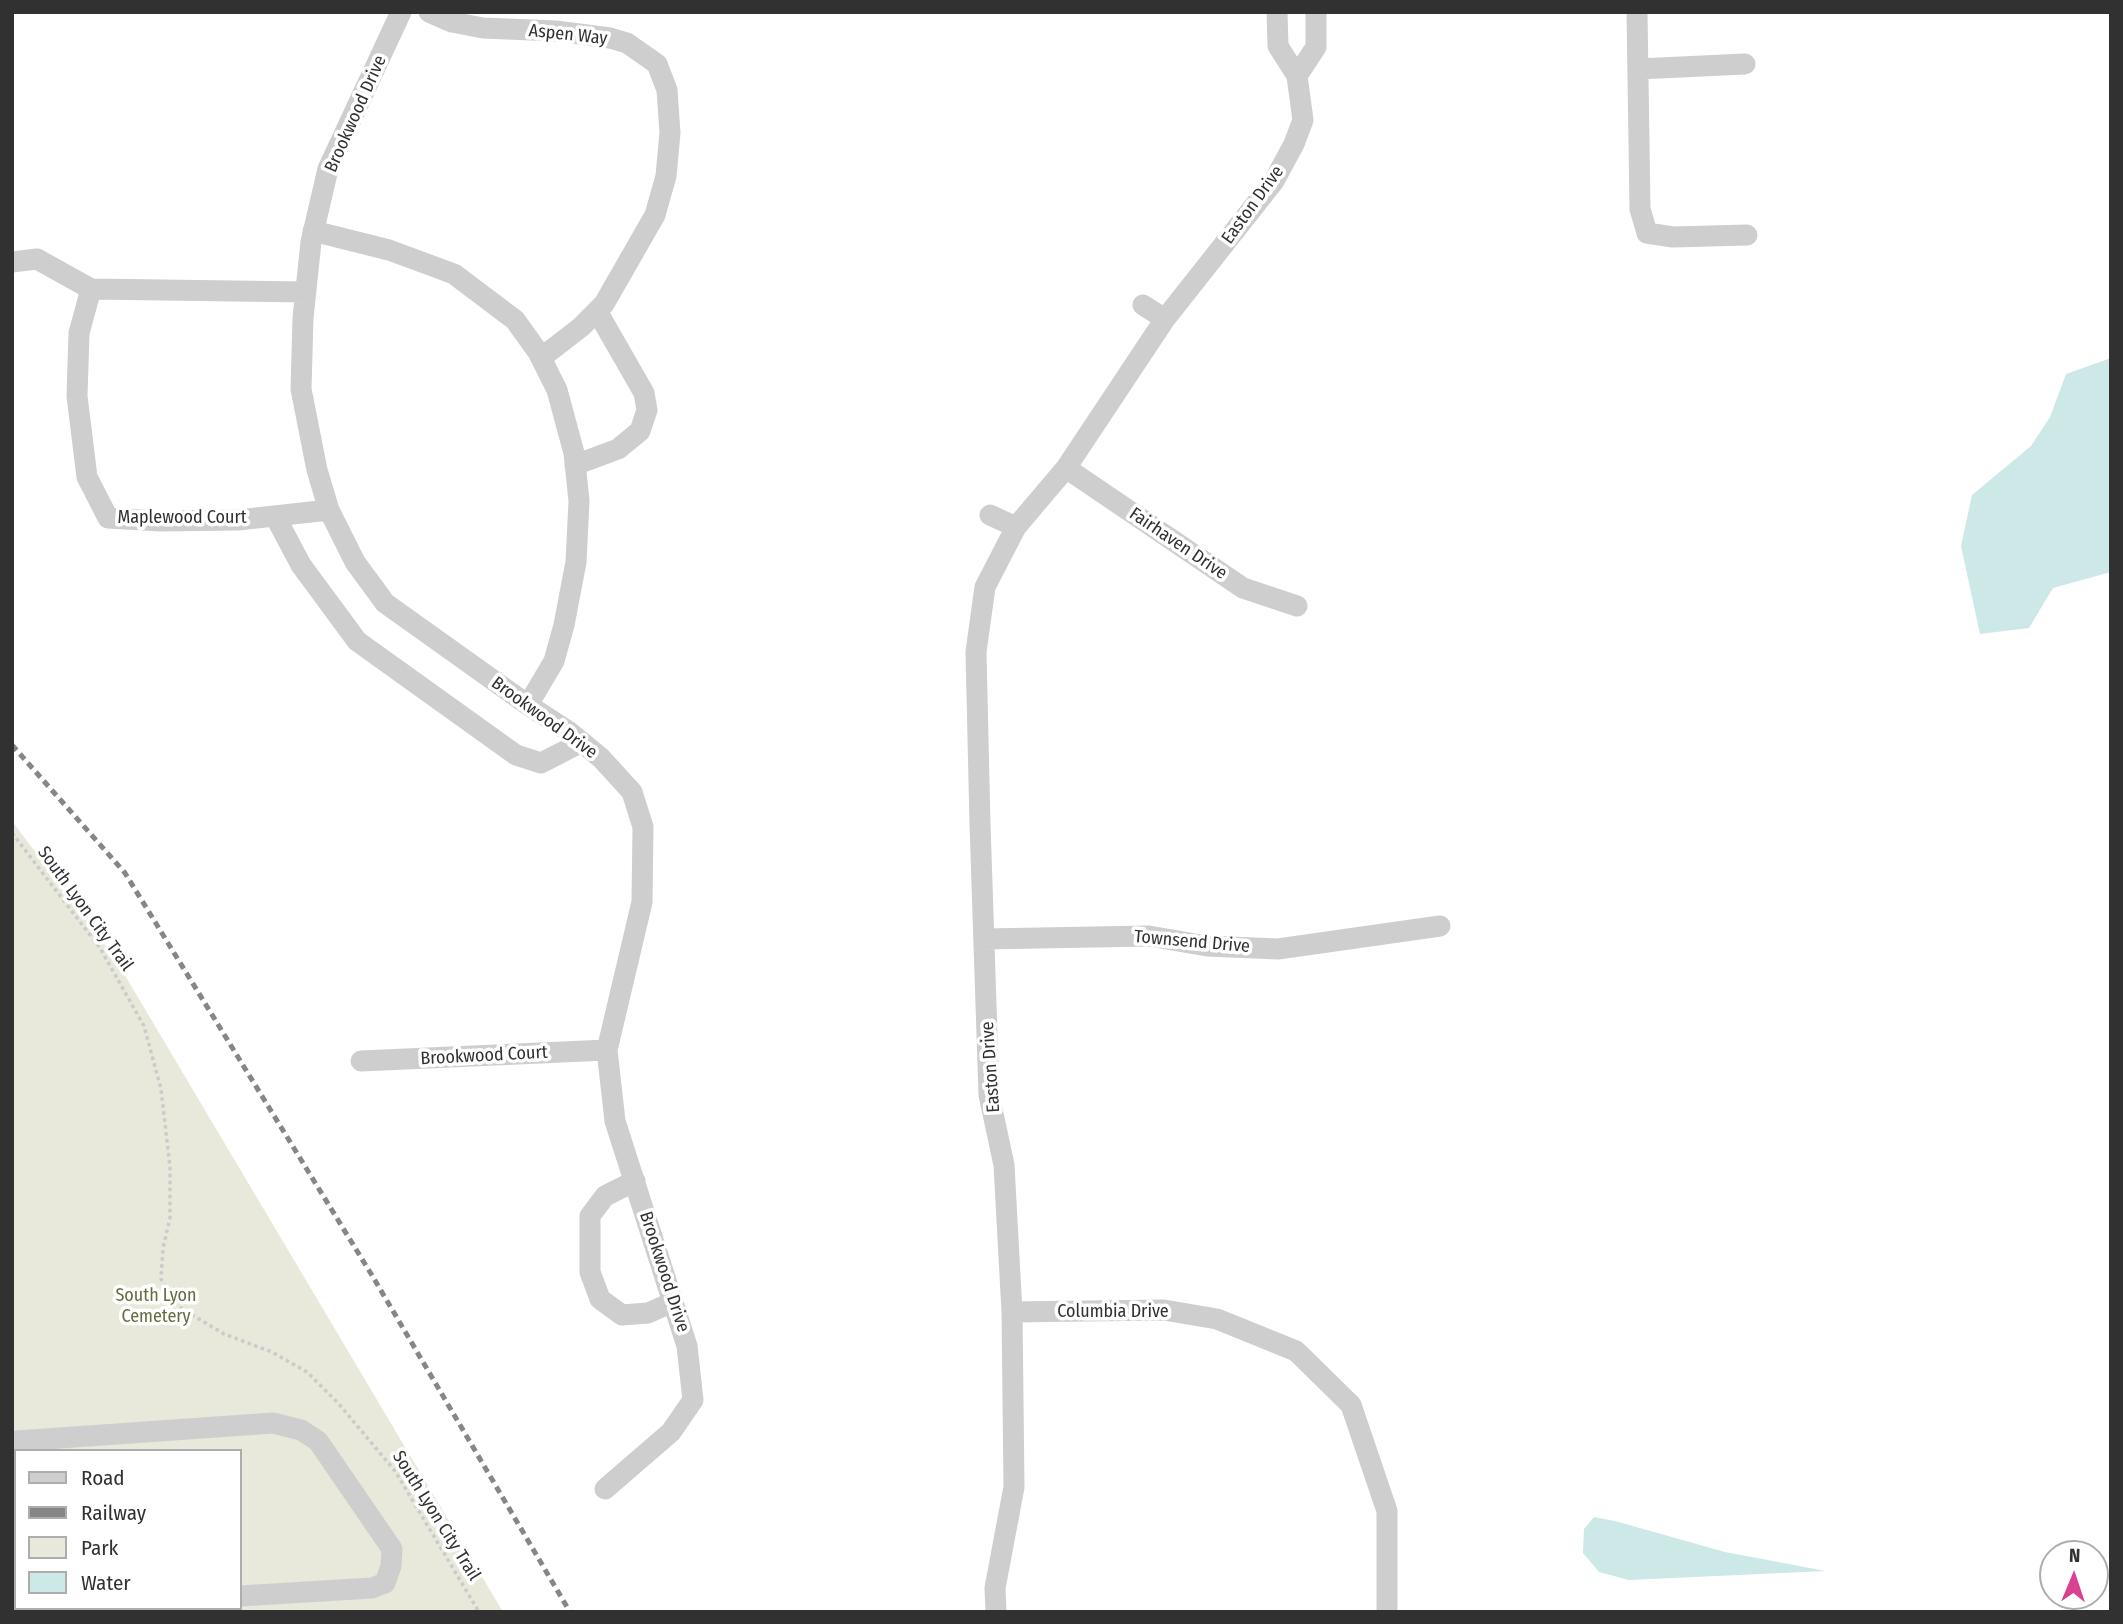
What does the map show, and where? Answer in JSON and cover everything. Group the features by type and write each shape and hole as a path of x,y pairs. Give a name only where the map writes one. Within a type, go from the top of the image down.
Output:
{"street":[{"name":"Brookwood Drive","path":"401,12 328,169 313,231 300,389 317,470 329,510 355,562 386,603 601,758 632,792 643,827 642,902 607,1050 615,1121 687,1346 693,1400 671,1432 605,1489"},
{"name":"Aspen Way","path":"429,12 452,22 484,28 556,32 610,38 627,43 657,64 667,90 670,133 666,176 655,215 604,304 581,327 541,358"},
{"name":"Easton Drive","path":"996,1612 995,1588 1014,1487 1012,1312 1004,1165 989,1095 976,652 985,587 1016,527 1066,468 1166,319 1273,181 1294,144 1303,120 1297,76 1278,46 1277,12"},
{"path":"1297,76 1316,47 1316,12"},
{"path":"1637,12 1640,209 1647,233 1673,237 1747,235"},
{"path":"1638,69 1745,64"},
{"path":"313,231 389,250 454,274 514,320 541,358 557,390 575,465 579,501 576,562 554,661 528,705"},
{"path":"12,262 37,259 91,289 306,292"},
{"name":"Maplewood Court","path":"91,289 79,332 77,396 87,477 108,518 161,521 238,520 329,510"},
{"path":"1143,305 1166,319"},
{"path":"575,465 618,449 640,431 647,411 644,393 597,311"},
{"name":"Fairhaven Drive","path":"1066,468 1243,588 1297,606"},
{"path":"990,515 1016,527"},
{"path":"275,516 301,565 357,641 516,755 541,763 582,742"},
{"name":"Townsend Drive","path":"984,939 1149,936 1207,946 1278,949 1440,926"},
{"name":"Brookwood Court","path":"361,1061 607,1050"},
{"path":"635,1181 605,1196 590,1216 590,1272 600,1299 622,1315 648,1312 673,1302"},
{"name":"Columbia Drive","path":"1012,1312 1164,1310 1217,1319 1296,1351 1352,1405 1387,1511 1387,1612"},
{"path":"12,1443 273,1423 301,1430 318,1441 392,1549 391,1566 385,1583 372,1588 242,1596"}],"path":[{"name":"South Lyon City Trail","path":"12,834 100,948 144,1026 161,1089 170,1167 170,1218 163,1248 161,1279 180,1307 224,1334 272,1353 307,1372 338,1403 396,1471 479,1612"}],"green space":[{"name":"South Lyon Cemetery","path":"12,821 114,957 503,1612 12,1612"}],"water":[{"path":"2111,358 2111,572 2053,588 2029,628 1980,634 1961,546 1972,495 2031,446 2050,417 2066,374"},
{"path":"1594,1517 1725,1552 1826,1571 1629,1580 1599,1572 1583,1553 1584,1529"}],"railway":[{"path":"12,745 125,873 373,1277 570,1612"}]}
